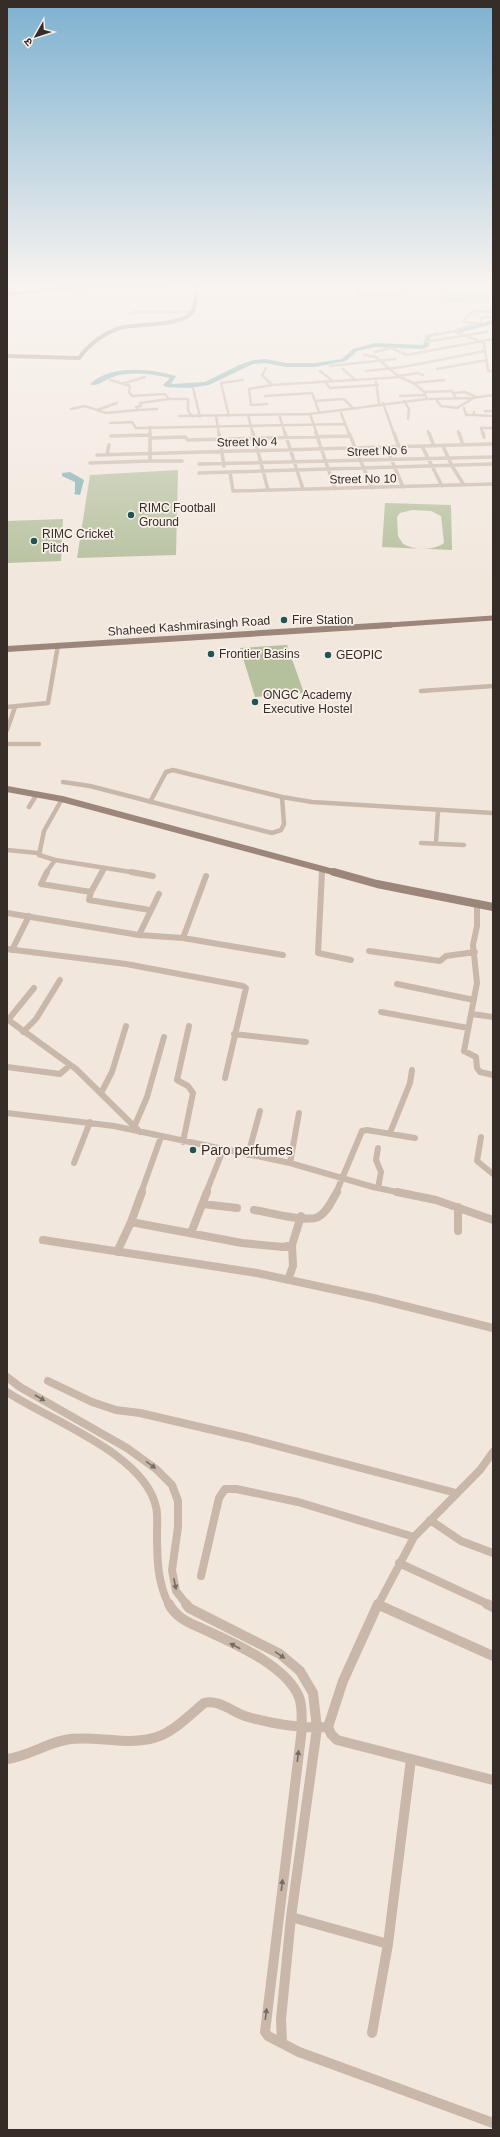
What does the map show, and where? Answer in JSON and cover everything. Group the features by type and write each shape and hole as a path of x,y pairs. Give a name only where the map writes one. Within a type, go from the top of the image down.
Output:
{"street":[{"path":"122,384 131,387 129,392 132,396 165,394"},
{"path":"221,384 229,416"},
{"path":"267,404 251,405 249,389 272,385 294,384"},
{"path":"326,384 330,388 378,385 379,404"},
{"path":"413,384 425,395"},
{"path":"262,387 269,415"},
{"path":"193,388 200,417"},
{"path":"152,391 163,390 169,399"},
{"path":"400,396 425,395 452,391 454,393 465,392 480,397 485,401"},
{"path":"265,396 312,393 319,412"},
{"path":"454,393 456,399"},
{"path":"178,416 200,417 310,414 404,401 425,395 456,399 493,395"},
{"path":"438,401 441,406 457,408 473,398"},
{"path":"138,410 136,407 141,406 140,403 169,399 188,400 188,410 191,417"},
{"path":"315,401 344,399 352,407"},
{"path":"404,401 409,408 408,419"},
{"path":"95,411 117,403"},
{"path":"383,403 399,447"},
{"path":"71,409 85,406 95,411 108,413 157,409"},
{"path":"464,408 467,415 474,413 493,416"},
{"path":"485,410 493,410"},
{"path":"341,413 362,468 372,488"},
{"path":"279,414 303,489"},
{"path":"310,414 335,489"},
{"path":"248,415 256,439 268,490"},
{"path":"216,416 225,472"},
{"path":"110,423 132,422 135,428 252,427 345,424"},
{"path":"185,427 186,437"},
{"path":"150,428 150,462"},
{"path":"484,437 481,428 493,428"},
{"path":"458,430 463,445"},
{"path":"428,431 434,446"},
{"path":"111,436 186,437 187,440 220,440 350,436"},
{"name":"Street No 4","path":"97,455 493,444"},
{"path":"107,455 109,445"},
{"path":"480,445 492,465"},
{"path":"422,446 442,486"},
{"path":"443,446 452,466 464,485"},
{"path":"386,448 403,487"},
{"name":"Street No 6","path":"198,464 493,457"},
{"path":"90,463 182,461"},
{"path":"199,473 492,465"},
{"name":"Street No 10","path":"230,472 233,491 493,484"},
{"name":"Shaheed Kashmirasingh Road","path":"7,648 493,617"},
{"name":"Shaheed Kashmirasingh Road","path":"7,648 493,617"},
{"path":"7,707 48,703 58,645"},
{"path":"421,691 493,686"},
{"path":"7,730 16,707"},
{"path":"7,744 39,744"},
{"path":"150,802 166,772 170,770 282,797 325,803 493,813"},
{"path":"63,782 90,786 272,833 281,830 284,824 282,797"},
{"path":"7,789 62,799 377,884 493,907"},
{"path":"29,807 37,794"},
{"path":"38,853 44,831 62,799"},
{"path":"436,843 438,810"},
{"path":"421,843 464,845"},
{"path":"7,850 38,853 42,856 55,860 154,876"},
{"path":"55,860 43,878 41,884 91,892"},
{"path":"105,868 88,898 91,902 150,910"},
{"path":"322,870 318,953 351,960"},
{"path":"183,938 206,876"},
{"path":"139,934 159,894"},
{"path":"477,904 477,926 473,945 475,952 477,983 464,1051 476,1057 477,1068 480,1072 493,1075"},
{"path":"7,913 139,934 183,938 283,955"},
{"path":"29,916 9,949 126,964 243,986 246,988 234,1034 225,1078"},
{"path":"369,952 440,960 446,956 475,952"},
{"path":"23,1032 36,1019 60,980"},
{"path":"397,984 474,1000"},
{"path":"34,988 7,1019 70,1065 135,1125 140,1132"},
{"path":"381,1012 468,1028"},
{"path":"472,1014 493,1017"},
{"path":"101,1093 112,1072 126,1026"},
{"path":"183,1142 193,1093 188,1086 177,1080 189,1026"},
{"path":"234,1034 306,1042"},
{"path":"135,1125 147,1097 164,1037"},
{"path":"7,1067 60,1074 70,1065"},
{"path":"390,1133 410,1083 412,1070"},
{"path":"248,1155 260,1111"},
{"path":"7,1113 90,1122 140,1132 161,1138 290,1163 378,1188 436,1200 493,1220"},
{"path":"290,1163 299,1113"},
{"path":"74,1164 90,1122"},
{"path":"254,1210 316,1217 324,1213 343,1179 362,1131 367,1130 390,1133 415,1138"},
{"path":"481,1136 477,1161 493,1174"},
{"path":"117,1252 131,1222 161,1138"},
{"path":"378,1148 376,1160 382,1172 378,1188"},
{"path":"191,1233 223,1150"},
{"path":"203,1204 237,1208"},
{"path":"458,1207 458,1231"},
{"path":"288,1280 293,1266 292,1245 301,1216"},
{"path":"131,1222 269,1247 286,1248 292,1245"},
{"path":"43,1240 223,1267 373,1298 493,1328"},
{"path":"7,1377 20,1387 127,1448 156,1469 172,1485 178,1501 178,1527 172,1570 176,1591 190,1608 280,1654 300,1670 313,1693 317,1728 291,1917 281,2019 282,2043"},
{"path":"48,1381 102,1407 122,1413 140,1414 234,1435 456,1493"},
{"path":"7,1392 119,1457 142,1479 153,1494 156,1506 160,1583 171,1610 180,1618 273,1666 289,1680 299,1697 302,1728 264,2028 268,2036 282,2043 423,2099 493,2123"},
{"path":"493,1452 480,1470 414,1537 399,1563 343,1681 328,1727 331,1734 337,1740 493,1780"},
{"path":"201,1576 219,1498 225,1489 236,1489 298,1502 414,1537"},
{"path":"430,1520 461,1541 493,1554"},
{"path":"399,1563 493,1607"},
{"path":"379,1605 493,1656"},
{"path":"7,1759 17,1757 65,1740 79,1738 135,1741 157,1738 170,1731 204,1703 209,1701 260,1720 302,1728 328,1727"},
{"path":"372,2033 388,1944 411,1759"},
{"path":"291,1917 388,1944"}],"green space":[{"name":"RIMC Football Ground","path":"178,470 176,555 77,558 90,475"},
{"path":"385,503 451,505 452,550 425,549 440,546 444,543 441,516 431,511 412,510 400,513 397,517 398,536 403,544 412,548 422,549 382,547"},
{"name":"RIMC Cricket Pitch","path":"63,519 61,561 7,563 7,521"},
{"path":"287,645 304,693 255,697 240,648"}],"water":[{"path":"70,472 84,480 80,495 74,494 75,482 62,476 62,473"}],"waterway":[{"path":"167,384 166,385 189,386 208,384"}],"place":[{"name":"RIMC Football Ground","path":"131,515"},
{"name":"RIMC Cricket Pitch","path":"34,541"},
{"name":"Fire Station","path":"284,620"},
{"name":"Frontier Basins","path":"211,654"},
{"name":"GEOPIC","path":"328,655"},
{"name":"ONGC Academy Executive Hostel","path":"255,702"},
{"name":"Paro perfumes","path":"193,1150"}]}
